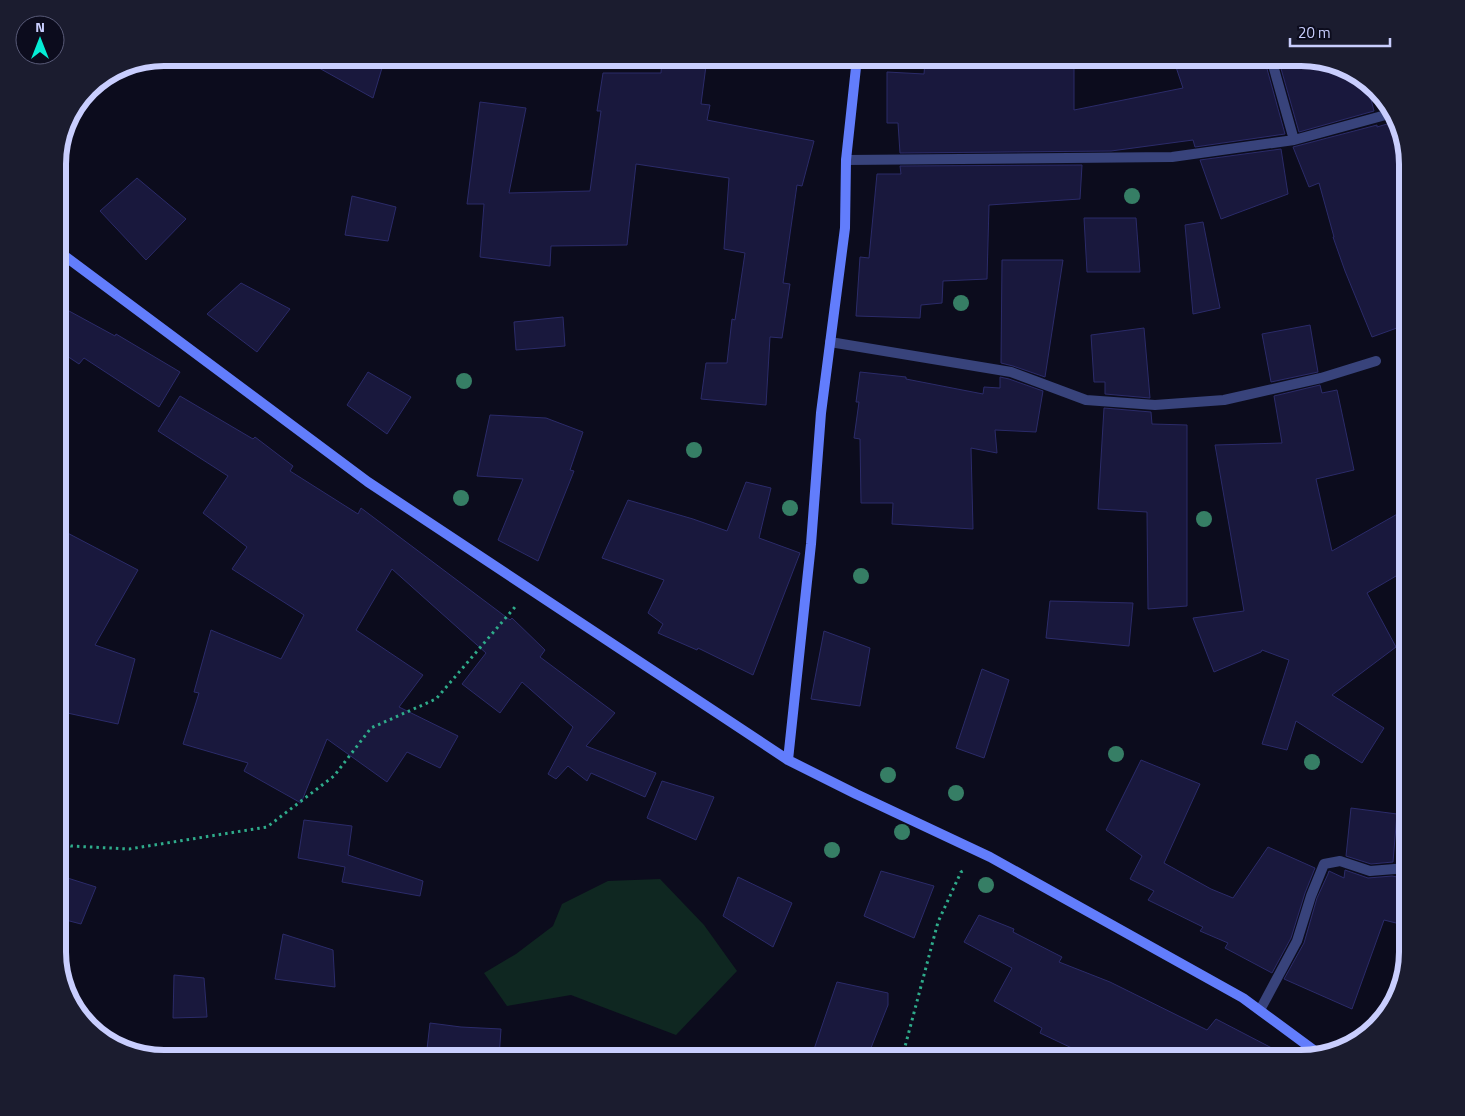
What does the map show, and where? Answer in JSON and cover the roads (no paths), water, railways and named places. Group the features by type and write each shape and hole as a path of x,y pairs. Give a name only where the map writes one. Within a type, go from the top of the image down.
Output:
{"street":[{"path":"788,760 811,544 821,412 845,228 846,160 856,66"},
{"path":"1273,66 1294,140"},
{"path":"846,160 1172,157 1294,140 1386,116"},
{"path":"66,257 368,482 788,760 990,857 1235,994 1312,1049"},
{"path":"830,342 1011,372 1086,400 1155,405 1224,400 1321,378 1376,361"},
{"path":"1260,1010 1297,941 1311,896 1324,864 1340,861 1370,871 1399,869"}]}
